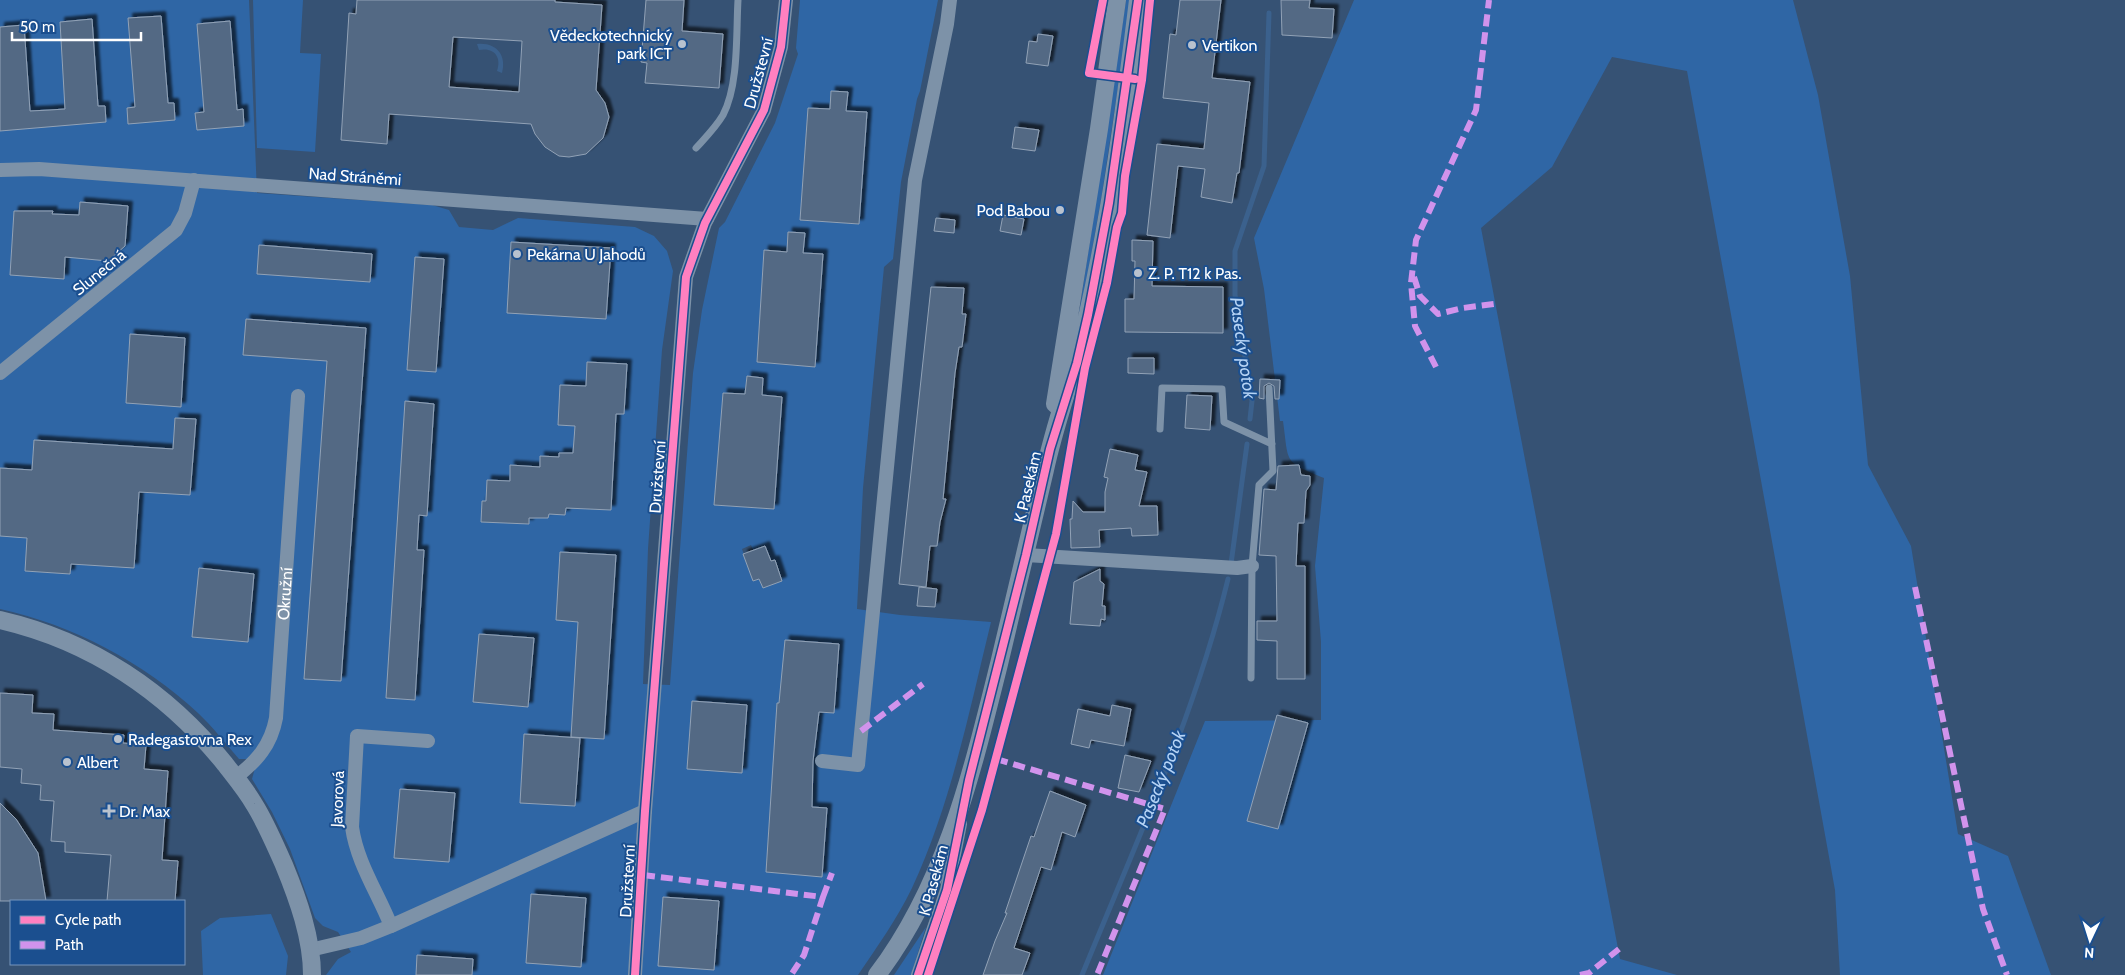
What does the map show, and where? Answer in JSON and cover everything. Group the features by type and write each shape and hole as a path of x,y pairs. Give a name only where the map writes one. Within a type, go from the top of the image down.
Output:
{"street":[{"name":"Družstevní","path":"635,975 645,811 686,277 707,219 764,110 781,47 786,0"},
{"path":"822,761 858,765 915,180 947,24 950,0"},
{"name":"K Pasekám","path":"1050,449 1061,360 1090,185 1117,0"},
{"name":"K Pasekám","path":"918,975 947,890 969,780 1026,555 1050,449 1077,363 1099,260 1128,78 1138,0"},
{"name":"Nad Stráněmi","path":"0,170 39,169 707,219"},
{"name":"Slunečná","path":"0,373 176,230 185,213 194,180"},
{"name":"Okružní","path":"236,778 250,766 269,743 276,718 298,396"},
{"path":"1026,555 1237,568 1252,566"},
{"path":"0,620 64,639 130,674 167,703 200,735 254,803 276,848 292,884 310,950 312,975"},
{"name":"Javorová","path":"391,926 368,881 354,840 352,827 357,736 428,741"},
{"path":"877,975 913,921 930,885 948,843 969,780"},
{"name":"Družstevní","path":"310,950 361,938 391,926 645,811"}],"lane":[{"path":"696,148 723,115 730,99 738,0"},
{"path":"1160,429 1162,388 1222,389 1224,422 1272,444"},
{"path":"1251,678 1252,566 1258,485 1273,471 1269,388"}],"shaded area":[{"path":"0,0 249,0 257,193 432,205 449,210 459,227 493,230 518,218 635,227 654,236 667,251 673,271 662,350 648,549 643,684 670,685 693,373 702,310 719,228 725,222 775,123 798,54 796,48 800,0 938,0 901,182 893,259 884,267 863,488 857,609 900,615 991,622 958,757 938,824 926,856 900,911 858,975 326,975 338,959 351,952 338,932 323,926 315,918 290,849 272,812 252,779 255,768 251,759 239,759 198,713 154,677 130,662 80,635 27,616 0,609","holes":["831,91 848,92 846,111 866,112 859,224 800,220 808,108 830,109","788,232 805,234 803,253 823,254 815,367 757,362 764,250 787,251","747,376 763,378 762,395 782,397 774,509 714,505 723,393 745,394","751,545 753,550 765,546 771,561 775,560 782,581 763,588 759,579 753,581 742,549"]},
{"path":"253,0 303,0 300,53 321,54 315,152 257,148"},
{"path":"1126,0 1130,0 1127,27 1102,194 1082,307 1079,313"},
{"path":"1354,0 1793,0 1818,95 1850,276 1868,465 1911,546 1958,834 2008,856 2051,975 1840,975 1835,890 1687,71 1612,57 1552,167 1481,228 1620,959 1677,975 1103,975 1205,721 1321,720 1321,642 1315,566 1324,478 1295,464 1290,459 1288,453 1283,421 1280,421 1264,289 1254,238"},
{"path":"477,44 490,45 498,51 503,61 502,73 497,71 498,61 496,54 489,50 479,50"},
{"path":"271,914 288,956 286,975 203,975 201,931 220,918"},
{"path":"926,927 911,975 894,975"}],"building":[{"path":"357,0 555,0 555,2 602,5 596,90 605,103 609,117 603,138 586,154 569,157 559,156 545,147 535,134 531,124 389,114 387,144 341,140 349,13 356,14","holes":["453,37 522,41 519,92 449,87"]},
{"name":"Vědeckotechnický park ICT","path":"646,0 684,0 682,31 723,34 719,88 645,83 647,63 641,62"},
{"path":"1180,0 1221,0 1212,78 1250,82 1239,173 1237,173 1232,203 1201,197 1205,169 1178,166 1170,238 1147,235 1157,144 1204,149 1209,103 1163,98 1170,34 1176,35"},
{"path":"1281,0 1310,0 1309,8 1334,9 1332,38 1282,35"},
{"path":"161,16 168,103 174,103 175,120 128,124 127,108 135,107 128,18"},
{"path":"92,19 98,106 105,106 106,122 0,131 0,27 24,25 30,111 65,109 60,22"},
{"path":"230,21 237,110 243,109 244,126 197,130 195,113 204,112 197,24"},
{"path":"1038,34 1053,36 1048,66 1026,63 1029,41 1037,42"},
{"path":"831,91 848,92 846,111 867,112 859,224 800,220 808,108 830,109"},
{"path":"1015,127 1039,130 1035,151 1012,148"},
{"path":"80,202 128,206 125,246 108,261 65,257 64,279 10,275 14,211 53,211 52,214 79,215"},
{"path":"1003,215 1024,219 1021,235 1000,231"},
{"path":"936,218 955,220 954,233 934,231"},
{"path":"788,232 805,233 803,253 823,254 815,367 757,362 764,250 787,252"},
{"path":"1132,240 1153,241 1152,286 1223,287 1223,333 1125,332 1125,299 1134,299 1135,261 1132,261"},
{"path":"511,242 611,248 606,319 507,313"},
{"path":"259,245 372,254 370,282 257,274"},
{"path":"415,257 444,259 436,372 407,370"},
{"path":"931,287 964,288 962,314 966,314 962,347 959,347 955,373 943,499 946,499 940,522 937,546 930,546 926,587 899,584"},
{"path":"246,319 366,328 341,681 304,679 327,361 243,355"},
{"path":"130,334 185,338 181,407 126,403"},
{"path":"1128,358 1154,358 1154,374 1128,373"},
{"path":"587,362 627,364 624,414 616,414 611,510 566,508 565,515 549,514 548,518 529,518 529,524 481,522 482,501 486,501 487,480 510,481 510,465 540,467 540,456 559,457 559,453 573,453 575,426 558,425 560,385 586,386"},
{"path":"747,376 763,378 762,395 782,397 774,509 714,505 723,393 745,394"},
{"path":"1260,379 1280,380 1279,399 1275,399 1274,386 1269,383 1264,386 1264,399 1259,398"},
{"path":"1187,395 1212,396 1210,430 1185,428"},
{"path":"405,401 434,404 427,516 419,515 417,550 424,550 415,700 386,698"},
{"path":"175,418 196,419 190,495 139,492 134,568 71,564 70,574 25,571 27,538 0,536 0,468 32,470 34,440 173,449"},
{"path":"1110,449 1138,455 1135,470 1147,472 1139,506 1157,506 1158,535 1132,536 1131,528 1099,530 1100,547 1071,548 1070,519 1072,519 1073,501 1083,512 1105,512 1105,492 1108,478 1104,477"},
{"path":"1299,465 1301,475 1310,476 1310,485 1306,491 1304,523 1298,523 1296,566 1305,566 1305,679 1277,679 1277,641 1257,640 1257,621 1277,621 1276,556 1259,555 1264,489 1276,490 1278,466"},
{"path":"765,546 771,561 775,560 782,581 763,588 759,579 753,581 743,554"},
{"path":"560,552 616,555 604,739 571,737 578,622 556,620"},
{"path":"199,568 254,574 248,642 192,637"},
{"path":"1100,569 1100,581 1104,584 1102,606 1105,606 1105,620 1101,619 1100,626 1070,624 1074,582"},
{"path":"919,587 937,589 935,607 917,606"},
{"path":"479,634 534,638 528,707 473,702"},
{"path":"785,640 839,644 834,713 819,712 813,761 812,807 827,808 822,877 766,872 777,703 779,703"},
{"path":"0,693 33,695 32,713 54,714 53,730 124,735 123,743 146,745 144,769 168,771 162,860 178,861 175,900 107,900 111,855 65,852 65,842 51,841 54,801 40,800 41,785 21,783 22,769 0,767"},
{"path":"692,701 747,705 742,773 687,769"},
{"path":"1112,705 1131,709 1124,746 1091,740 1089,748 1071,744 1078,709 1110,716"},
{"path":"1277,715 1308,723 1278,829 1247,821"},
{"path":"524,734 580,738 575,806 520,803"},
{"path":"1125,755 1151,761 1139,792 1118,788"},
{"path":"400,789 455,793 449,862 394,858"},
{"path":"1050,791 1086,805 1075,837 1062,832 1051,870 1041,867 1014,948 1030,953 1022,975 983,975 1007,913 1005,913 1031,836 1034,837"},
{"path":"0,803 16,819 38,853 46,900 0,901"},
{"path":"531,894 586,898 581,967 526,963"},
{"path":"663,897 719,901 714,970 658,966"},
{"path":"417,955 473,959 472,975 416,975"}],"waterway":[{"name":"Pasecký potok","path":"1250,419 1252,401 1235,295 1235,251 1264,166 1269,13"},
{"name":"Pasecký potok","path":"1231,564 1247,444"},
{"name":"Pasecký potok","path":"1082,975 1181,730 1199,680 1228,579"}],"marked path":[{"path":"1436,367 1415,326 1411,283 1416,240 1476,110 1489,0"},
{"path":"1414,277 1420,296 1438,314 1463,308 1494,304"},
{"path":"1915,587 1983,909 2007,975"},
{"path":"861,731 923,684"},
{"path":"996,759 1165,809 1097,975"},
{"path":"823,897 832,873"},
{"path":"643,875 823,897 804,955 791,975"},
{"path":"1580,975 1589,973 1619,949"}],"cycle path":[{"path":"635,975 645,811 686,277 705,223 764,110 781,47 786,0"},
{"path":"1103,0 1089,73 1135,79"},
{"path":"918,975 947,890 969,780 1026,555 1050,449 1077,363 1088,315 1109,203 1138,0"},
{"path":"928,975 982,810 1056,534 1085,368 1107,283 1117,227 1122,213 1125,176 1142,80 1150,0"}],"place":[{"name":"Vědeckotechnický park ICT","path":"682,44"},
{"name":"Vertikon","path":"1192,45"},
{"name":"Pod Babou","path":"1060,210"},
{"name":"Pekárna U Jahodů","path":"517,254"},
{"name":"Z. P. T12 k Pas.","path":"1138,273"},
{"name":"Radegastovna Rex","path":"118,739"},
{"name":"Albert","path":"67,762"},
{"name":"Dr. Max","path":"109,811"}]}
